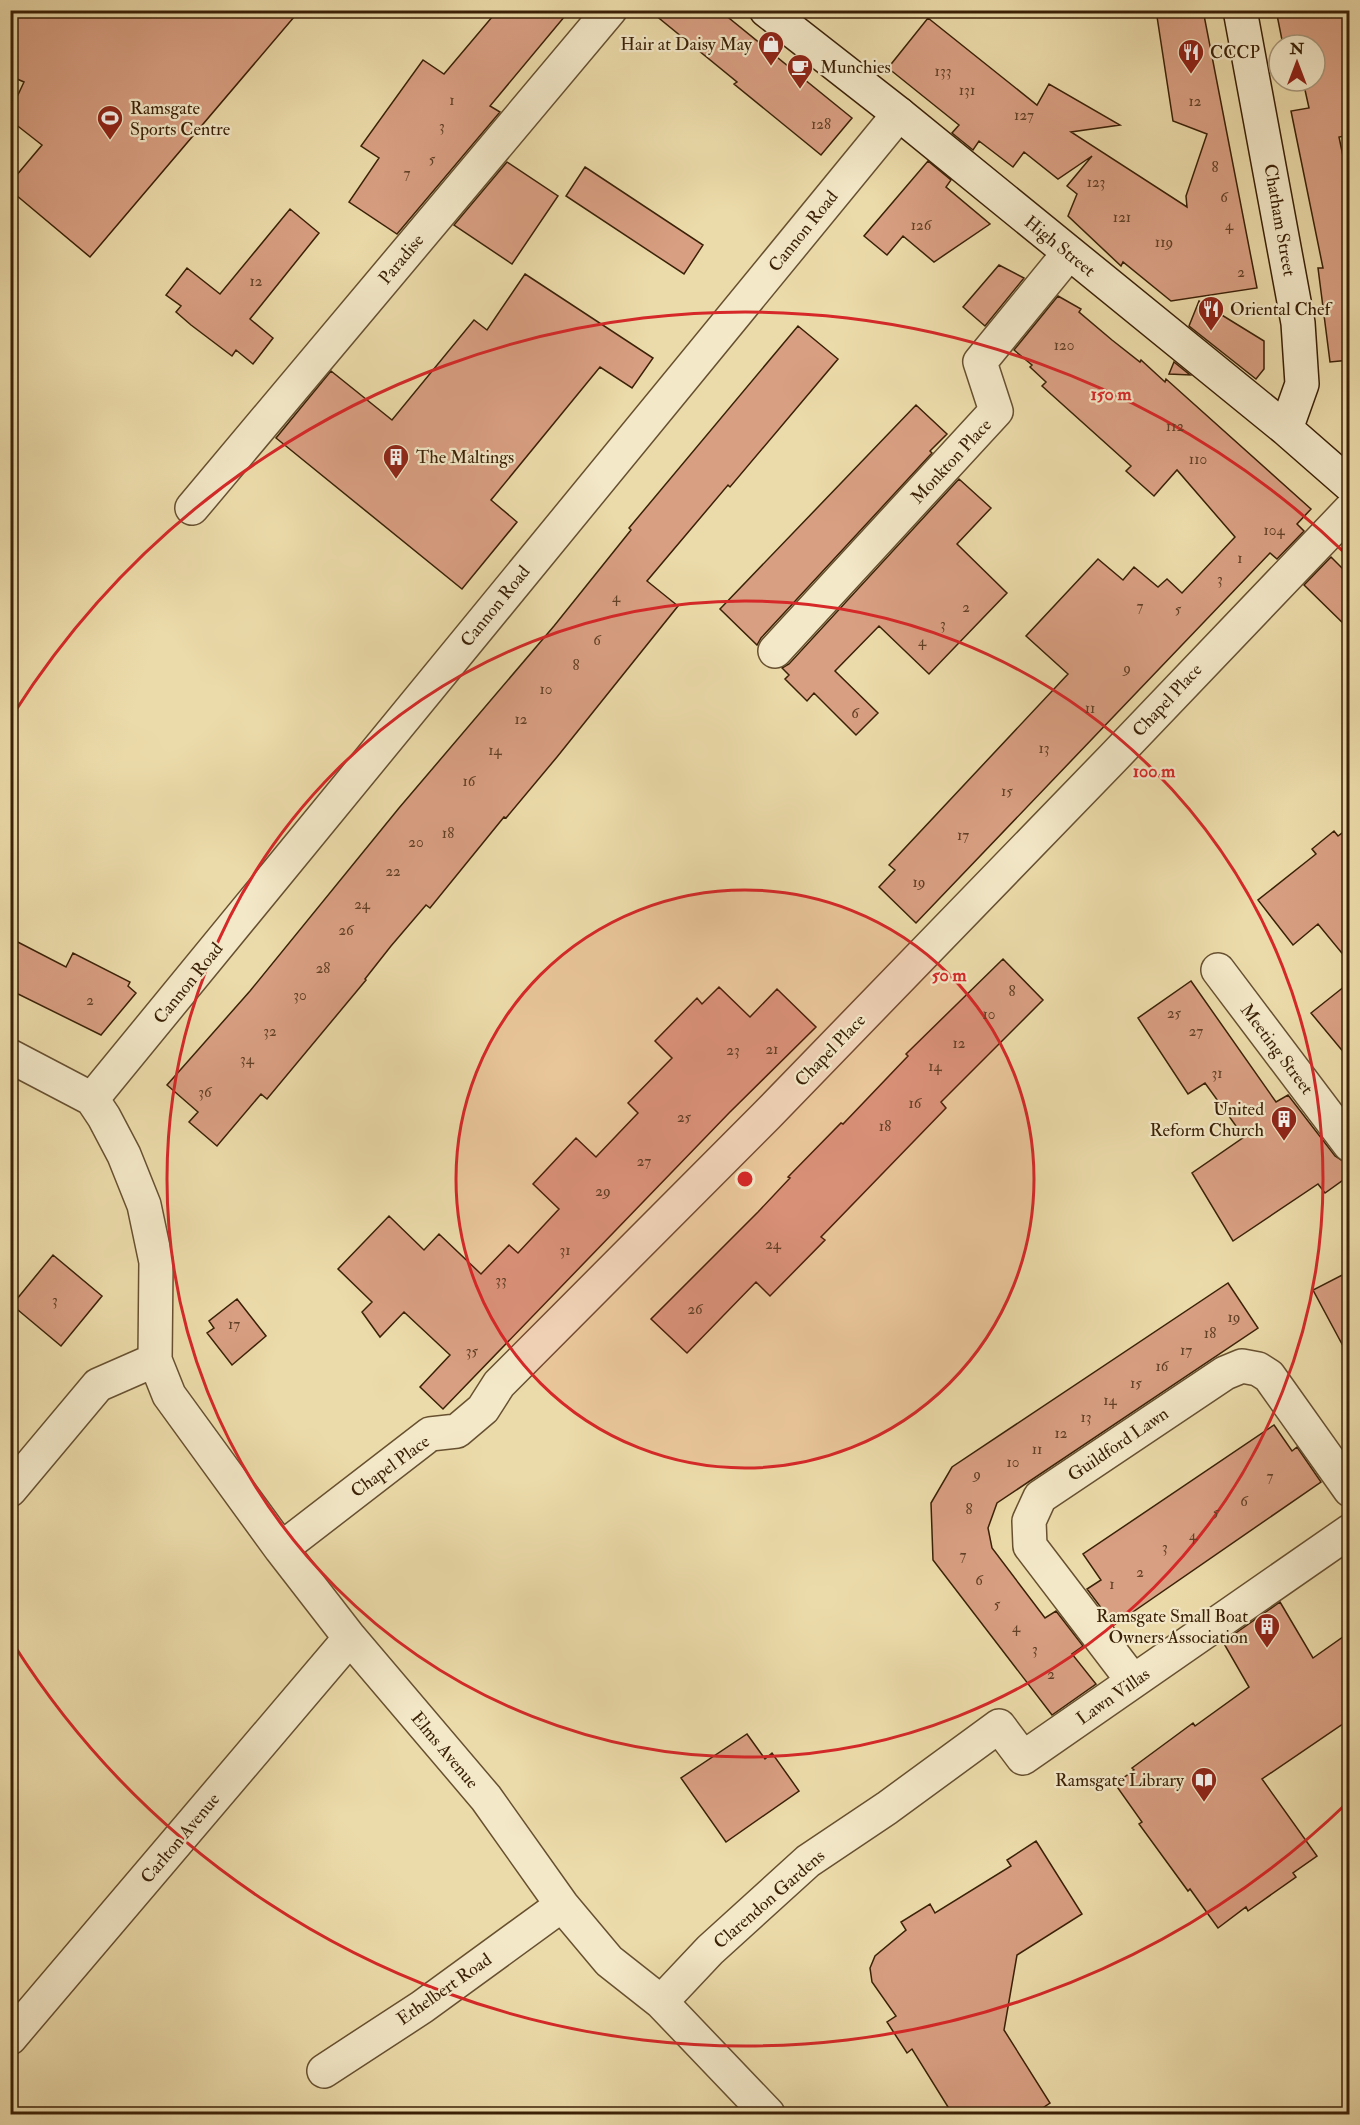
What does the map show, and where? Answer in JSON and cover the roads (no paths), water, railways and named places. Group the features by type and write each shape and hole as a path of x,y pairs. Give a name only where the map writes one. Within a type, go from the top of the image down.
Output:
{"street":[{"name":"Paradise","path":"192,508 610,10"},
{"name":"High Street","path":"766,10 899,114 1286,429 1350,485"},
{"name":"Chatham Street","path":"1240,10 1298,323 1302,384 1286,429"},
{"name":"Cannon Road","path":"92,1099 899,114"},
{"name":"Monkton Place","path":"775,651 996,411 980,362 1069,253"},
{"name":"Chapel Place","path":"281,1549 430,1434 457,1431 483,1409 499,1384 767,1115 1113,759 1350,510"},
{"name":"Meeting Street","path":"1218,970 1345,1130"},
{"path":"10,1056 92,1099 124,1155 144,1206 156,1262 155,1360 98,1385 10,1490"},
{"name":"Elms Avenue","path":"155,1360 169,1395 281,1549 350,1638 486,1798 562,1905 609,1960 661,2002 768,2115"},
{"name":"Guildford Lawn","path":"1133,1681 1030,1546 1029,1521 1040,1497 1204,1386 1242,1366 1258,1370 1269,1376 1350,1490"},
{"name":"Lawn Villas","path":"887,1808 999,1726 1023,1758 1350,1531"},
{"name":"Carlton Avenue","path":"10,2038 350,1638"},
{"name":"Clarendon Gardens","path":"661,2002 710,1950 808,1861 887,1808"},
{"name":"Ethelbert Road","path":"324,2070 422,2007 562,1905"}],"place":[{"name":"Hair at Daisy May","path":"771,67"},
{"name":"CCCP","path":"1191,75"},
{"name":"Munchies","path":"800,90"},
{"name":"Ramsgate Sports Centre","path":"110,141"},
{"name":"Oriental Chef","path":"1211,332"},
{"name":"The Maltings","path":"396,480"},
{"name":"United Reform Church","path":"1284,1142"},
{"name":"Ramsgate Small Boat Owners Association","path":"1267,1649"},
{"name":"Ramsgate Library","path":"1204,1803"}]}
